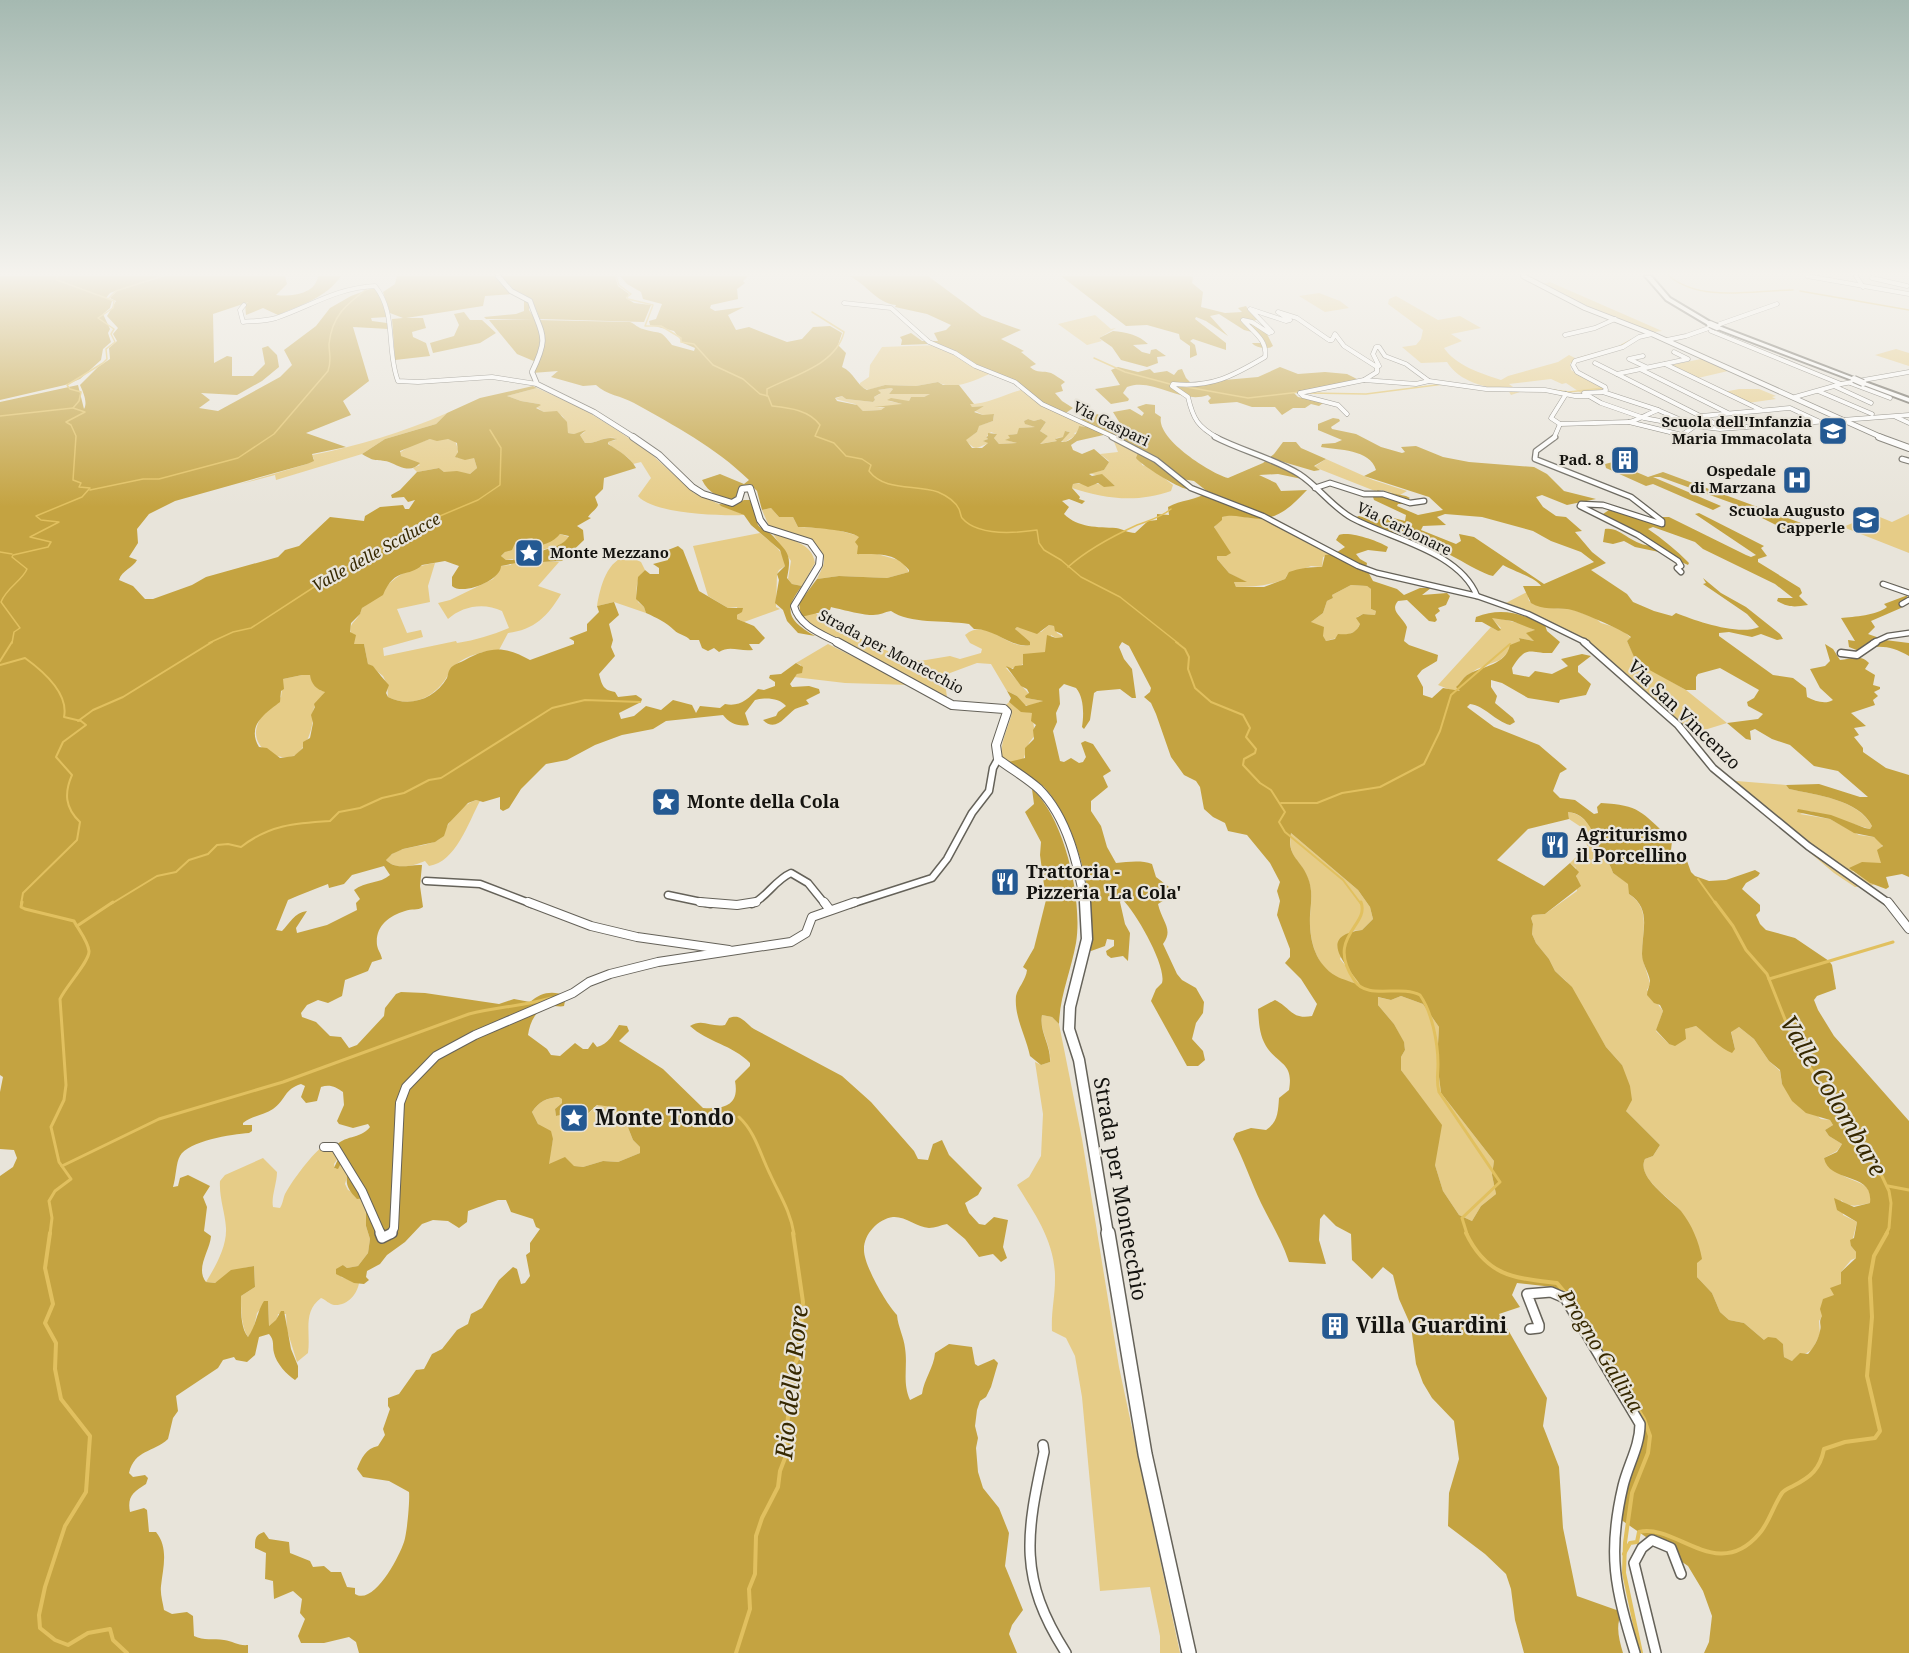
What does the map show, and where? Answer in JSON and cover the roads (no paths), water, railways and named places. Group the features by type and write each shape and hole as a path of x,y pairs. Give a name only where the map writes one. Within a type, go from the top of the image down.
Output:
{"highway":[{"path":"1780,353 1851,381 1863,383 1909,400"}],"street":[{"path":"392,353 398,381 418,382 492,377 537,384"},
{"path":"537,384 532,376 542,353"},
{"name":"Via Gaspari","path":"957,353 975,366 1015,382 1042,404 1124,442 1156,460 1191,488 1263,516 1358,566 1377,573 1476,596"},
{"name":"Via Carbonare","path":"1266,353 1265,357 1237,375 1224,380 1190,386 1173,384 1172,386 1188,397 1193,419 1202,427 1228,443 1295,472 1352,518 1428,551 1466,576 1476,589 1476,596"},
{"name":"Via Carbonare","path":"1355,353 1377,367"},
{"path":"1364,380 1377,372 1379,366 1373,353"},
{"path":"1383,353 1385,356 1406,364 1429,381"},
{"path":"1602,353 1575,361 1573,365 1577,372 1605,387 1606,390 1603,392"},
{"path":"1617,374 1688,359 1676,353"},
{"path":"1697,353 1909,448"},
{"path":"1772,353 1841,384"},
{"path":"1643,356 1629,359 1646,368"},
{"path":"1595,363 1725,429"},
{"path":"1665,364 1762,410"},
{"path":"1640,369 1729,413"},
{"path":"1795,397 1851,381 1909,372"},
{"path":"1347,414 1338,405 1304,396 1302,392 1364,380 1416,384 1429,381 1514,391 1545,390 1589,396 1612,408 1644,418 1677,424"},
{"path":"1851,381 1890,398"},
{"name":"Strada per Montecchio","path":"324,1147 335,1147 343,1158 365,1196 382,1238 391,1235 394,1228 400,1103 406,1087 436,1056 475,1035 573,993 583,984 601,976 688,957 792,942 808,931 812,917 932,878 947,860 972,813 989,791 993,768 998,759 996,745 1001,725 1007,716 1004,710 952,705 806,625 796,615 794,606 819,565 820,556 810,542 775,532 764,525 750,488 741,489 739,499 732,503 702,494 692,488 659,455 618,426 594,411 537,384"},
{"path":"1834,386 1871,403"},
{"path":"1818,391 1877,416"},
{"path":"1566,394 1603,392 1671,414 1695,426 1725,429 1909,415"},
{"path":"1566,394 1551,418 1560,424 1629,422 1658,411"},
{"path":"1847,404 1864,400"},
{"path":"1701,416 1790,408 1819,422"},
{"path":"1895,416 1909,423"},
{"path":"1629,422 1658,431 1684,435 1695,426"},
{"path":"1560,424 1554,438 1536,451 1535,459 1620,492 1645,506 1647,512 1662,521 1662,524 1603,505 1581,504 1580,506 1659,547 1678,561 1681,566 1677,568 1681,572"},
{"path":"1902,459 1909,461"},
{"name":"Via Carbonare","path":"1315,488 1330,483 1364,494 1383,494 1410,503 1424,501"},
{"path":"1883,584 1909,593"},
{"name":"Via San Vincenzo","path":"1476,596 1528,614 1591,646 1678,725 1713,768 1808,846 1892,905 1909,929"},
{"path":"1902,604 1909,600"},
{"path":"1841,653 1857,655 1872,642 1892,633 1909,633"},
{"name":"Strada per Montecchio","path":"998,759 1048,800 1068,836 1081,881 1087,939 1070,1009 1069,1030 1079,1060 1145,1454 1189,1653"},
{"path":"668,896 677,900 696,902 750,904 761,898 779,879 791,873 809,883 830,910"},
{"name":"Strada per Montecchio","path":"426,881 480,884 591,926 637,937 732,952"},
{"path":"1530,1329 1539,1328 1539,1324 1527,1294 1545,1289 1554,1291 1564,1298 1640,1424 1641,1437 1625,1476 1614,1536 1613,1559 1624,1616 1635,1653"},
{"path":"1043,1445 1044,1452 1030,1530 1029,1561 1038,1604 1066,1653"},
{"path":"1656,1653 1634,1563 1642,1548 1652,1540 1671,1548 1681,1574"}],"waterway":[{"path":"73,408 79,401 81,392 70,389 67,385 103,363 107,359 106,353"},
{"path":"90,490 143,479 159,479 238,458 274,434 328,371 330,353"},
{"name":"Progno Gallina","path":"702,353 713,365 743,379 760,394 767,396"},
{"path":"767,396 767,389 813,368 832,353"},
{"path":"1575,371 1571,362 1573,360 1597,353"},
{"path":"1094,358 1125,372 1170,384 1248,398 1300,392"},
{"path":"1309,393 1366,394 1444,384"},
{"path":"1552,390 1569,392 1603,388"},
{"name":"Progno Gallina","path":"767,396 772,406 805,413 816,420 820,425 815,436 834,443 846,456 862,459 871,465 869,471 883,482 941,493 955,503 962,518 969,524 987,531 1037,530 1039,543 1044,550 1069,566"},
{"path":"0,416 73,408"},
{"path":"12,643 14,632 20,628 1,602 27,569 12,557 13,555 48,547 51,542 30,537 59,522 41,520 36,516 82,497 90,488 79,487 81,483 73,480 76,436 71,425 66,422 85,412 73,408"},
{"name":"Valle delle Scalucce","path":"209,643 233,632 251,628 328,578 332,572 358,563 416,526 478,500 500,485 501,448 490,430"},
{"path":"1069,566 1101,543 1159,517 1171,509"},
{"path":"0,552 12,554"},
{"name":"Progno Gallina","path":"1069,566 1081,577 1120,597 1178,643"},
{"path":"0,661 12,642"},
{"name":"Valle delle Scalucce","path":"79,720 93,710 123,697 212,642"},
{"name":"Progno Gallina","path":"1176,642 1185,649 1189,657 1188,669 1195,688 1211,702 1243,715 1250,728 1246,737 1256,749 1255,753 1244,759 1243,765 1260,783 1271,790 1285,812 1279,822 1285,832 1343,880 1361,904"},
{"path":"1281,803 1317,803 1342,793 1380,787 1424,764 1440,731 1451,695 1510,644"},
{"path":"0,665 25,658 47,676 59,691 63,699 64,717 79,720"},
{"path":"111,904 157,876 176,872 189,860 208,854 217,845 228,844 241,847 262,834 283,826 330,821 339,812 360,808 382,798 404,793 429,780 441,778 552,708 585,700 640,702"},
{"path":"21,904 23,893 77,840 80,822 71,811 67,800 72,775 56,757 63,742 86,725 79,720"},
{"name":"Valle Colombare","path":"1698,879 1716,904"},
{"path":"22,902 21,907 25,909 74,921 77,926"},
{"path":"77,926 113,902"},
{"name":"Progno Gallina","path":"1361,902 1360,918 1346,942 1344,953 1346,965 1354,980 1367,990 1403,991 1420,995 1428,1010 1435,1037 1439,1092 1500,1182 1462,1218 1467,1234"},
{"name":"Valle Colombare","path":"1715,902 1733,926 1746,950 1767,974 1792,1037 1818,1081 1857,1134 1879,1170 1889,1191 1891,1203 1889,1228 1886,1234"},
{"path":"50,1234 52,1218 49,1201 55,1191 71,1179 59,1162 51,1127 64,1100 66,1085 60,999 86,961 89,951 77,926"},
{"path":"1769,979 1893,942"},
{"path":"62,1166 159,1119 283,1082 469,1014 551,998"},
{"name":"Rio delle Rore","path":"739,1117 750,1130 757,1144 787,1210 794,1234"},
{"path":"1888,1186 1909,1190"},
{"path":"50,1233 45,1268 53,1304 45,1323 56,1343 55,1369 61,1399 90,1436 86,1492 65,1526 45,1587 39,1615 40,1628 55,1640 68,1645 88,1633 110,1629 113,1640 127,1653"},
{"name":"Rio delle Rore","path":"736,1653 750,1609 749,1589 755,1574 756,1536 762,1518 778,1487 780,1471 785,1458 788,1416 792,1407 791,1374 799,1354 803,1302 793,1233"},
{"name":"Progno Gallina","path":"1466,1233 1474,1248 1493,1267 1515,1277 1557,1283 1572,1301"},
{"name":"Valle Colombare","path":"1625,1553 1630,1543 1637,1542 1639,1532 1667,1535 1712,1553 1728,1553 1743,1548 1762,1530 1783,1492 1814,1472 1824,1449 1845,1442 1875,1438 1880,1431 1867,1376 1872,1317 1870,1278 1874,1256 1887,1233"},
{"name":"Progno Gallina","path":"1598,1345 1644,1419 1650,1436 1648,1453 1632,1493 1625,1553"},
{"name":"Progno Gallina","path":"1625,1553 1624,1573 1641,1653"}],"place":[{"name":"Scuola dell'Infanzia Maria Immacolata","path":"1833,431"},
{"name":"Pad. 8","path":"1625,460"},
{"name":"Ospedale di Marzana","path":"1797,480"},
{"name":"Scuola Augusto Capperle","path":"1866,520"},
{"name":"Monte Mezzano","path":"529,553"},
{"name":"Monte della Cola","path":"666,802"},
{"name":"Agriturismo il Porcellino","path":"1555,845"},
{"name":"Trattoria - Pizzeria 'La Cola'","path":"1005,882"},
{"name":"Monte Tondo","path":"574,1118"},
{"name":"Villa Guardini","path":"1335,1326"}]}
